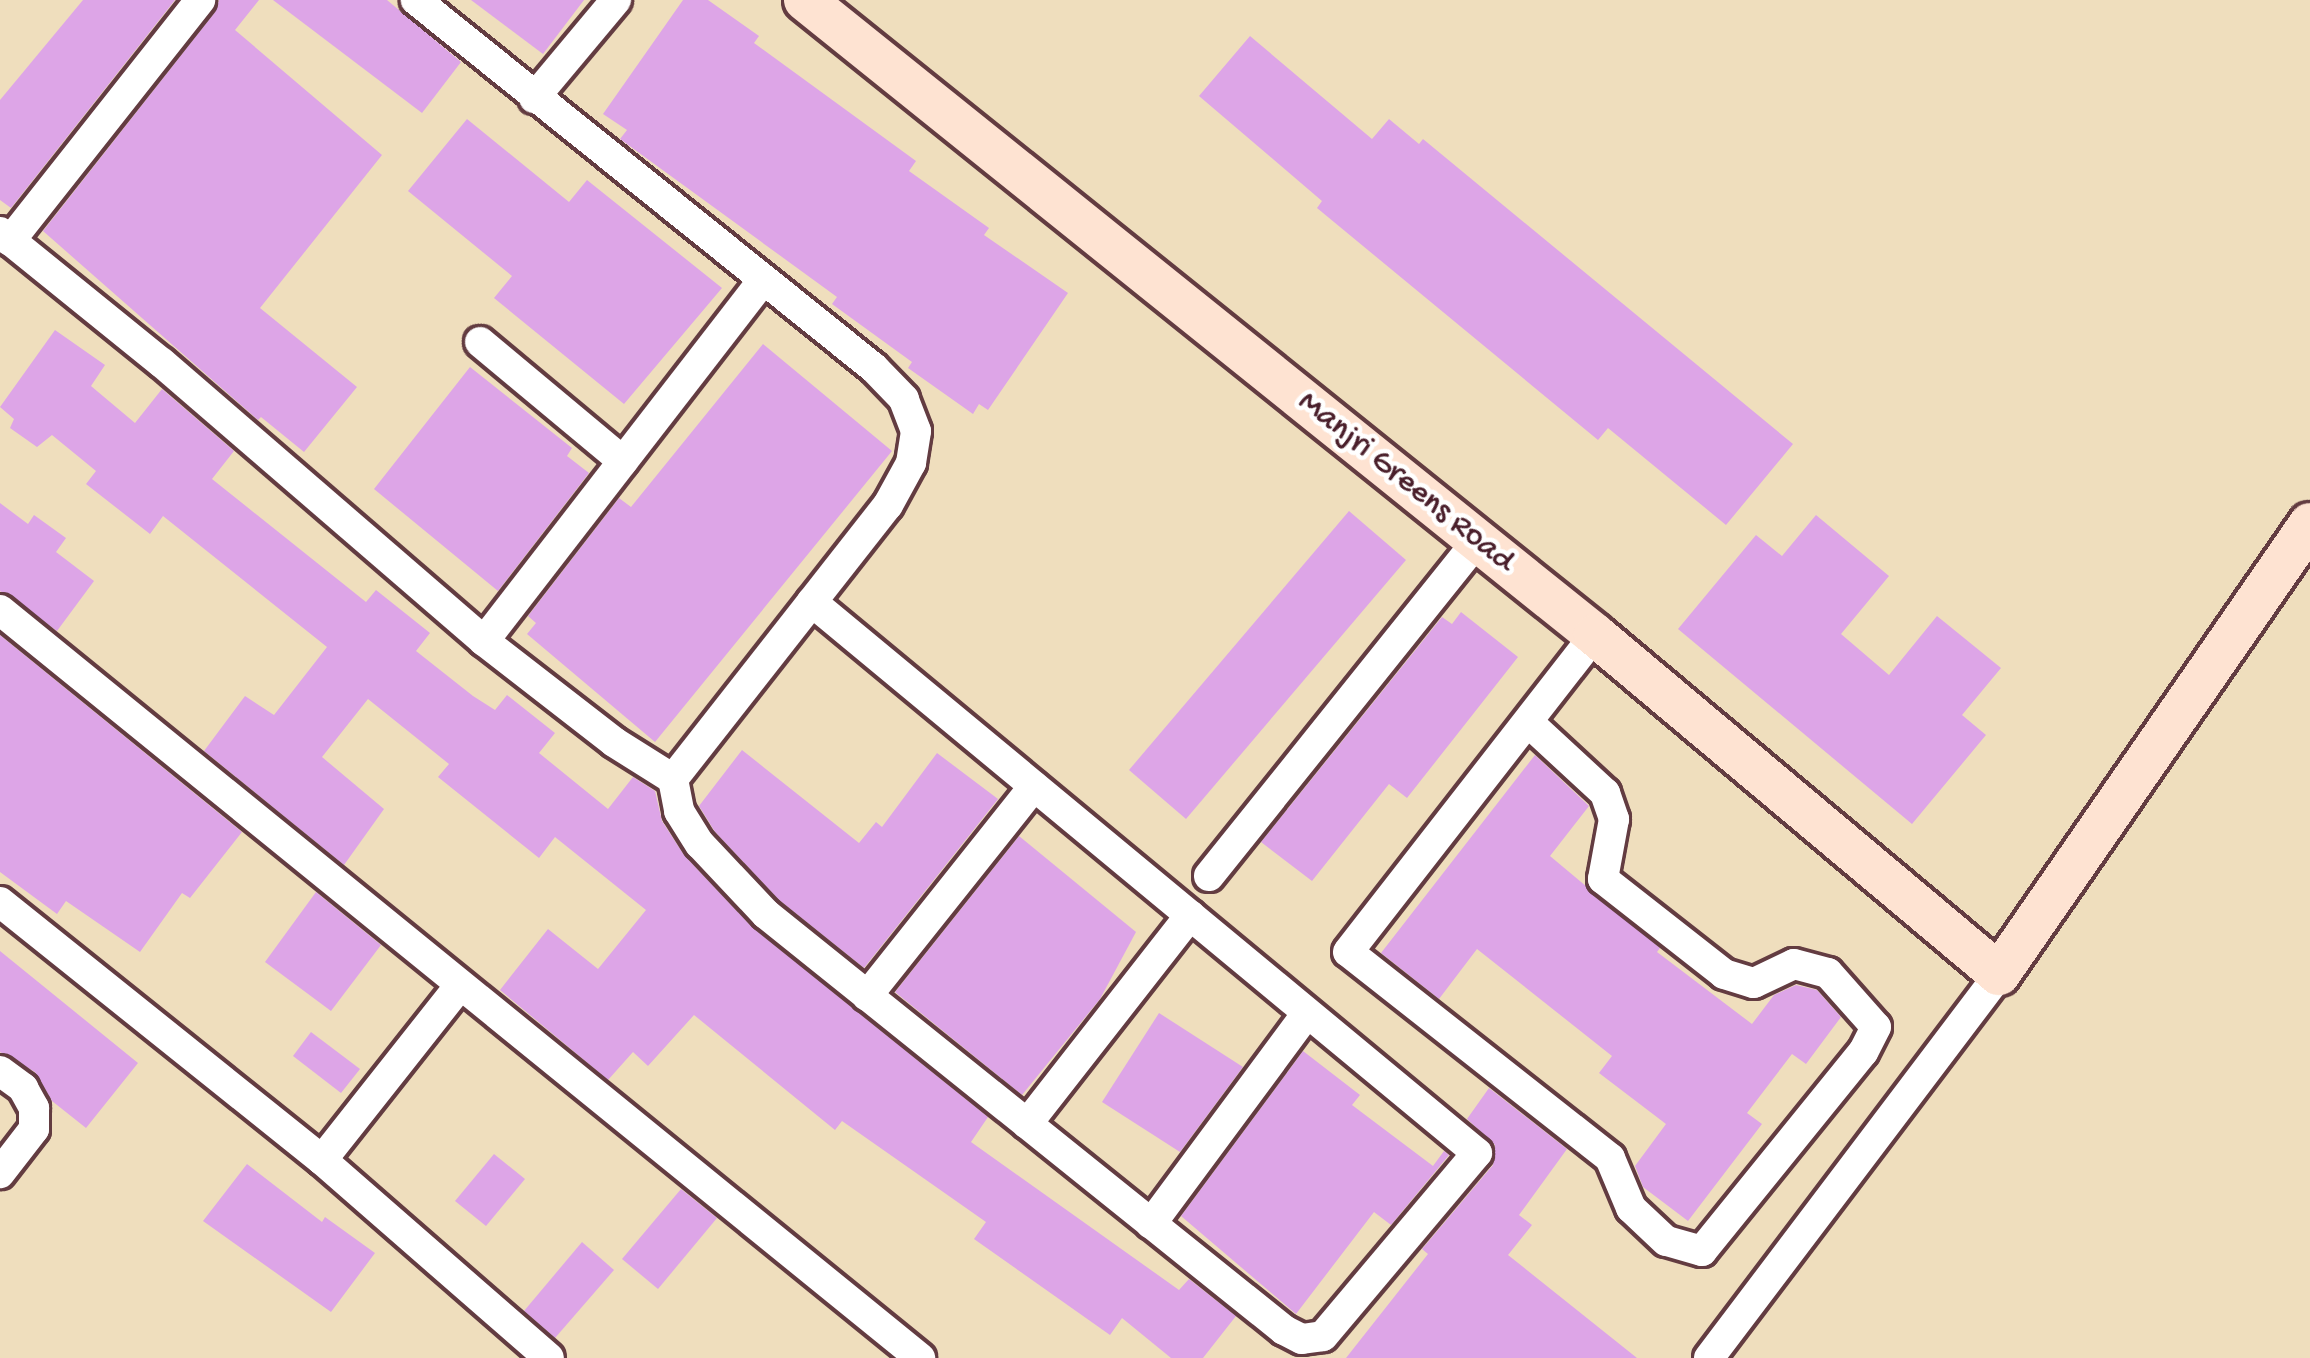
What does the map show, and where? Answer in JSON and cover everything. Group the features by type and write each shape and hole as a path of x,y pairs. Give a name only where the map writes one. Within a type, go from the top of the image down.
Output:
{"street":[{"path":"200,0 5,237 162,363 484,641 614,742 673,779 679,811 725,874 867,996 1283,1330 1302,1339 1323,1336 1477,1153 812,602"},
{"path":"416,0 874,368 904,399 916,431 911,463 888,506 673,779"},
{"path":"534,98 616,0"},
{"name":"Manjri Greens Road","path":"805,0 1595,635 1999,974"},
{"path":"484,641 763,280"},
{"path":"480,342 623,461"},
{"path":"1709,1358 1999,974 2310,524"},
{"path":"1209,876 1477,542"},
{"path":"0,610 908,1355"},
{"path":"1528,722 1605,793 1613,819 1603,879 1724,974 1754,983 1794,964 1828,973 1876,1027 1863,1052 1702,1251 1666,1241 1631,1208 1610,1158 1348,952 1595,635"},
{"path":"867,996 1034,786"},
{"path":"0,902 322,1160 549,1358"},
{"path":"1027,1124 1190,915"},
{"path":"322,1160 460,985"},
{"path":"1150,1224 1307,1012"},
{"path":"0,1071 22,1088 34,1108 34,1130 0,1173"}],"building":[{"path":"83,0 175,0 11,208 0,200 0,100"},
{"path":"219,0 259,0 235,30 382,155 260,308 357,387 304,452 261,417 258,420 43,231 215,12"},
{"path":"273,0 387,0 461,62 422,113"},
{"path":"471,0 584,0 543,54"},
{"path":"683,0 708,0 759,36 754,43 916,161 909,171 989,228 984,235 1068,293 988,410 979,404 973,414 908,368 912,362 832,304 837,297 620,139 627,130 603,114"},
{"path":"1250,36 1372,139 1389,119 1419,144 1423,139 1793,444 1726,525 1608,428 1598,440 1317,208 1322,201 1199,96"},
{"path":"467,119 569,202 587,180 722,288 624,404 494,298 512,276 408,191"},
{"path":"55,330 105,365 91,386 135,423 162,389 234,451 212,479 366,602 376,590 430,633 416,651 473,696 495,710 507,695 555,733 539,753 608,809 633,777 655,791 662,821 684,855 752,927 988,1117 971,1142 1179,1290 1189,1279 1236,1316 1203,1358 1171,1358 1122,1318 1110,1335 974,1239 986,1222 842,1121 835,1130 694,1015 648,1066 633,1052 608,1080 500,990 548,929 598,969 646,910 555,837 539,858 438,777 449,764 368,699 322,757 384,809 344,865 204,751 245,696 274,715 327,647 163,516 150,534 86,484 96,471 52,435 37,447 10,428 14,419 0,407"},
{"path":"763,344 892,451 655,742 527,634 536,623 528,616 619,498 631,507"},
{"path":"470,367 572,448 567,456 589,473 498,591 374,489"},
{"path":"0,503 28,524 34,515 66,538 56,552 94,581 57,631 0,591"},
{"path":"1349,511 1406,560 1186,819 1129,770"},
{"path":"1816,515 1889,576 1841,634 1889,675 1937,616 2001,668 1962,715 1986,735 1912,824 1678,629 1756,535 1782,556"},
{"path":"1461,612 1518,657 1407,798 1389,784 1312,881 1261,842 1442,617 1452,624"},
{"path":"0,635 242,832 190,898 182,893 140,952 66,901 57,914 0,872"},
{"path":"742,750 859,843 876,822 882,827 937,753 998,799 864,968 779,900 715,832 699,806"},
{"path":"1535,755 1589,806 1550,856 1660,948 1657,952 1752,1024 1774,995 1796,985 1817,990 1841,1017 1806,1064 1792,1054 1747,1113 1762,1124 1688,1221 1643,1187 1635,1166 1666,1124 1599,1073 1612,1056 1477,949 1439,999 1381,953"},
{"path":"1019,836 1136,932 1100,999 1022,1095 895,992"},
{"path":"316,892 381,945 331,1011 265,962"},
{"path":"0,951 138,1063 86,1128 52,1101 35,1072 0,1052"},
{"path":"1159,1013 1243,1067 1180,1152 1102,1102"},
{"path":"311,1032 360,1069 341,1093 293,1056"},
{"path":"1303,1051 1360,1095 1352,1105 1433,1166 1444,1151 1449,1155 1391,1225 1374,1212 1296,1314 1181,1216"},
{"path":"1489,1088 1567,1149 1519,1215 1532,1225 1508,1255 1637,1358 1346,1358 1428,1254 1422,1249 1493,1165 1495,1145 1467,1119"},
{"path":"494,1154 525,1179 486,1226 455,1201"},
{"path":"247,1164 322,1222 325,1217 375,1253 331,1312 203,1221"},
{"path":"681,1189 717,1218 658,1289 622,1259"},
{"path":"582,1242 614,1270 555,1338 524,1311"}]}
